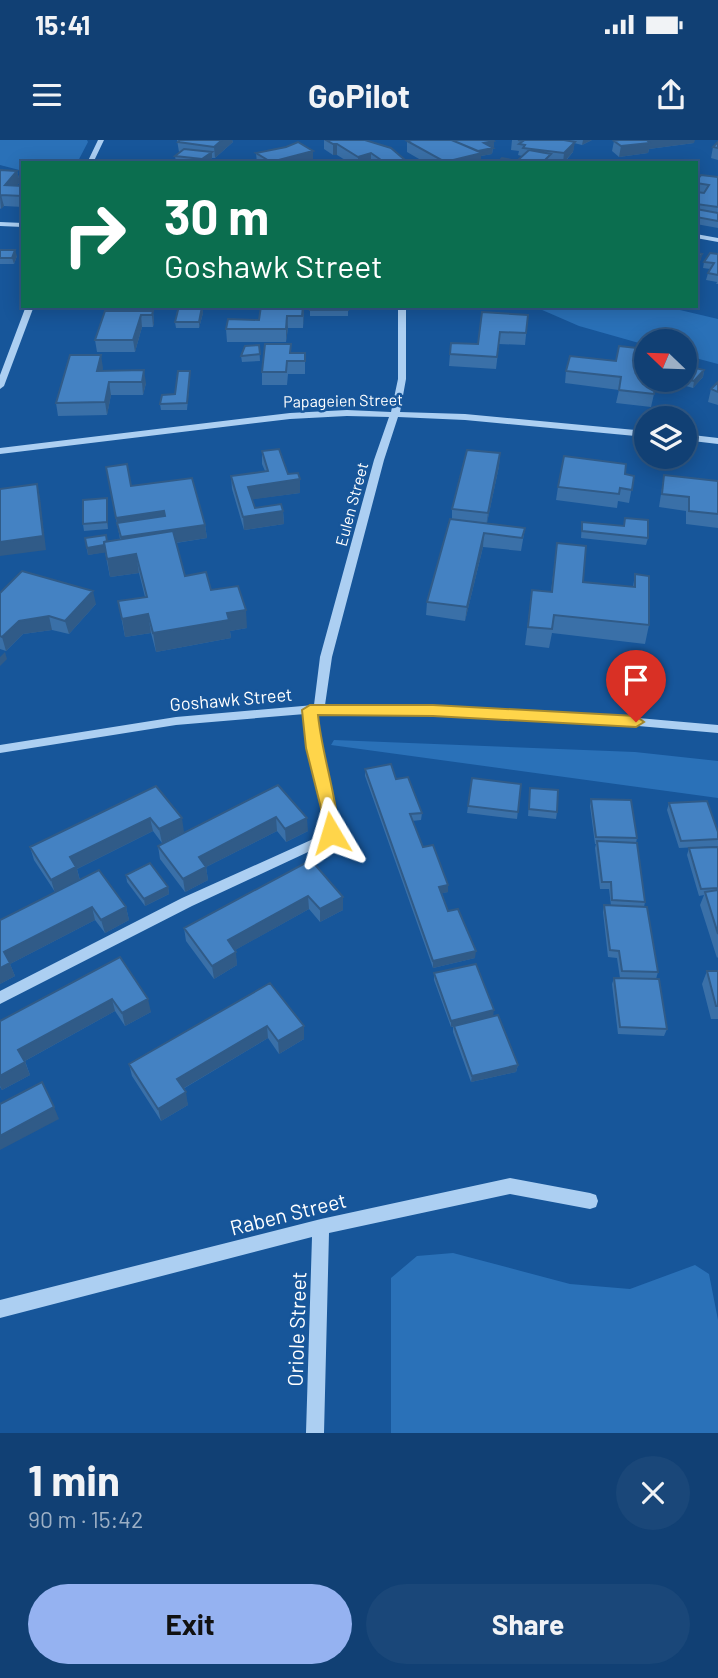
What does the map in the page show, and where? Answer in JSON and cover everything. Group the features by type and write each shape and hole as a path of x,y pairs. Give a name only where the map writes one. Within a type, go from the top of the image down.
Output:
{"street":[{"path":"91,161 101,140"},
{"path":"0,224 21,225"},
{"path":"698,236 718,240"},
{"path":"0,386 29,308"},
{"name":"Eulen Street","path":"0,998 187,902 316,843 331,833 329,808 313,748 314,710 379,460 395,414 402,379 402,308"},
{"name":"Papageien Street","path":"0,451 307,414 465,417 634,433"},
{"path":"697,438 718,440"},
{"name":"Goshawk Street","path":"0,749 176,722 314,710 433,710 581,717 718,729"},
{"name":"Raben Street","path":"0,1309 321,1227 510,1186 590,1201"},
{"name":"Oriole Street","path":"316,1433 321,1227"}],"shaded area":[{"path":"0,140 88,142 78,161 21,161 21,170 0,165"},
{"path":"538,308 671,308 718,319 718,364 697,358 697,329 634,329 634,342 579,326"},
{"path":"334,740 635,752 718,761 718,798 331,745"},
{"path":"453,1253 570,1284 630,1289 695,1265 709,1274 718,1320 718,1433 391,1433 391,1278 417,1256"}],"building":[{"path":"222,140 214,147 178,142"},
{"path":"326,140 365,140 391,148 405,160 383,161 371,153 358,157"},
{"path":"452,140 482,153 443,161 407,141"},
{"path":"518,140 575,142 564,153 523,148 525,145 519,144 523,141"},
{"path":"647,140 650,143 621,146 614,141"},
{"path":"454,141 494,141 484,143 493,148 478,151"},
{"path":"298,142 313,151 275,161 269,161 256,153"},
{"path":"184,149 212,152 202,159 175,156"},
{"path":"529,150 551,154 545,160 549,161 517,161"},
{"path":"0,170 17,171 5,185 21,186 21,196 0,197"},
{"path":"701,175 718,177 718,207 698,204 698,192 704,193 709,185 698,183"},
{"path":"698,209 718,213 718,221 698,217"},
{"path":"0,250 15,250 12,258 0,258"},
{"path":"710,253 718,254 718,275 708,273 714,263 704,262"},
{"path":"178,308 202,308 199,322 175,322"},
{"path":"261,308 303,308 302,316 287,316 286,329 226,329 228,319 259,320"},
{"path":"310,308 348,308 348,310"},
{"path":"105,311 153,311 152,315 141,315 133,340 95,340"},
{"path":"482,312 528,315 526,333 500,332 497,357 450,354 451,343 478,344"},
{"path":"265,344 291,344 290,353 305,353 305,361 287,361 286,372 262,372"},
{"path":"259,345 260,354 241,356 245,346"},
{"path":"619,346 634,348 634,392 619,390 621,377 566,371 570,356 616,361"},
{"path":"70,355 101,355 97,371 144,370 142,382 109,382 105,402 56,403"},
{"path":"697,368 704,370 697,378"},
{"path":"178,371 190,371 187,403 160,404 162,395 175,394"},
{"path":"718,382 718,392 711,389"},
{"path":"279,449 288,474 298,473 300,479 248,487 255,508 281,504 283,511 243,517 231,476 268,471 262,451"},
{"path":"467,450 500,453 488,513 452,509"},
{"path":"564,456 626,464 625,474 634,476 632,490 620,488 619,494 558,487"},
{"path":"127,464 131,486 192,478 205,525 121,537 117,523 165,516 164,511 116,518 106,467"},
{"path":"664,475 718,481 718,514 689,511 689,497 662,494"},
{"path":"37,484 43,536 0,542 0,489"},
{"path":"107,498 107,522 83,524 83,500"},
{"path":"625,518 648,520 648,538 582,531 582,522 624,526"},
{"path":"450,519 525,528 522,538 484,533 467,607 427,602"},
{"path":"173,531 185,576 206,572 211,590 238,586 246,610 227,613 229,620 153,633 148,614 122,619 118,601 147,597 136,554 107,559 104,542"},
{"path":"106,535 107,541 104,545 87,548 85,538"},
{"path":"557,543 586,546 583,582 635,587 635,574 649,576 649,625 554,615 552,629 528,627 532,590 552,592"},
{"path":"22,571 93,591 65,621 49,616 19,621 2,637 0,593"},
{"path":"391,764 396,779 408,777 422,813 410,814 423,847 433,845 448,885 439,887 448,911 458,909 476,951 433,961 365,769"},
{"path":"472,778 521,784 518,812 468,806"},
{"path":"278,785 307,818 285,829 276,817 199,857 206,867 183,879 158,846"},
{"path":"156,786 182,818 159,829 150,818 70,857 76,867 51,880 30,847"},
{"path":"530,788 558,790 557,812 529,809"},
{"path":"591,799 631,800 637,838 596,837"},
{"path":"707,801 718,839 681,841 669,803"},
{"path":"597,841 637,843 645,902 612,900 611,882 602,882"},
{"path":"718,847 718,888 701,889 689,848"},
{"path":"311,860 343,897 320,909 308,896 228,940 236,952 212,966 184,928"},
{"path":"150,863 168,887 144,899 126,875"},
{"path":"99,870 126,907 101,920 92,907 4,952 10,963 0,968 0,920"},
{"path":"718,890 718,934 705,892"},
{"path":"604,905 647,907 658,972 622,971 619,951 610,950"},
{"path":"120,957 148,999 122,1013 112,999 18,1050 25,1062 0,1076 0,1021"},
{"path":"476,964 494,1010 451,1021 434,973"},
{"path":"707,971 718,971 718,1006 716,1006"},
{"path":"614,978 659,979 667,1029 620,1027"},
{"path":"270,983 304,1026 278,1041 267,1026 177,1079 186,1092 158,1109 129,1064"},
{"path":"498,1015 518,1065 472,1076 454,1026"},
{"path":"42,1082 54,1107 0,1136 0,1104"}],"route":[{"path":"331,833 329,808 313,748 310,710 433,710 636,722"}]}
